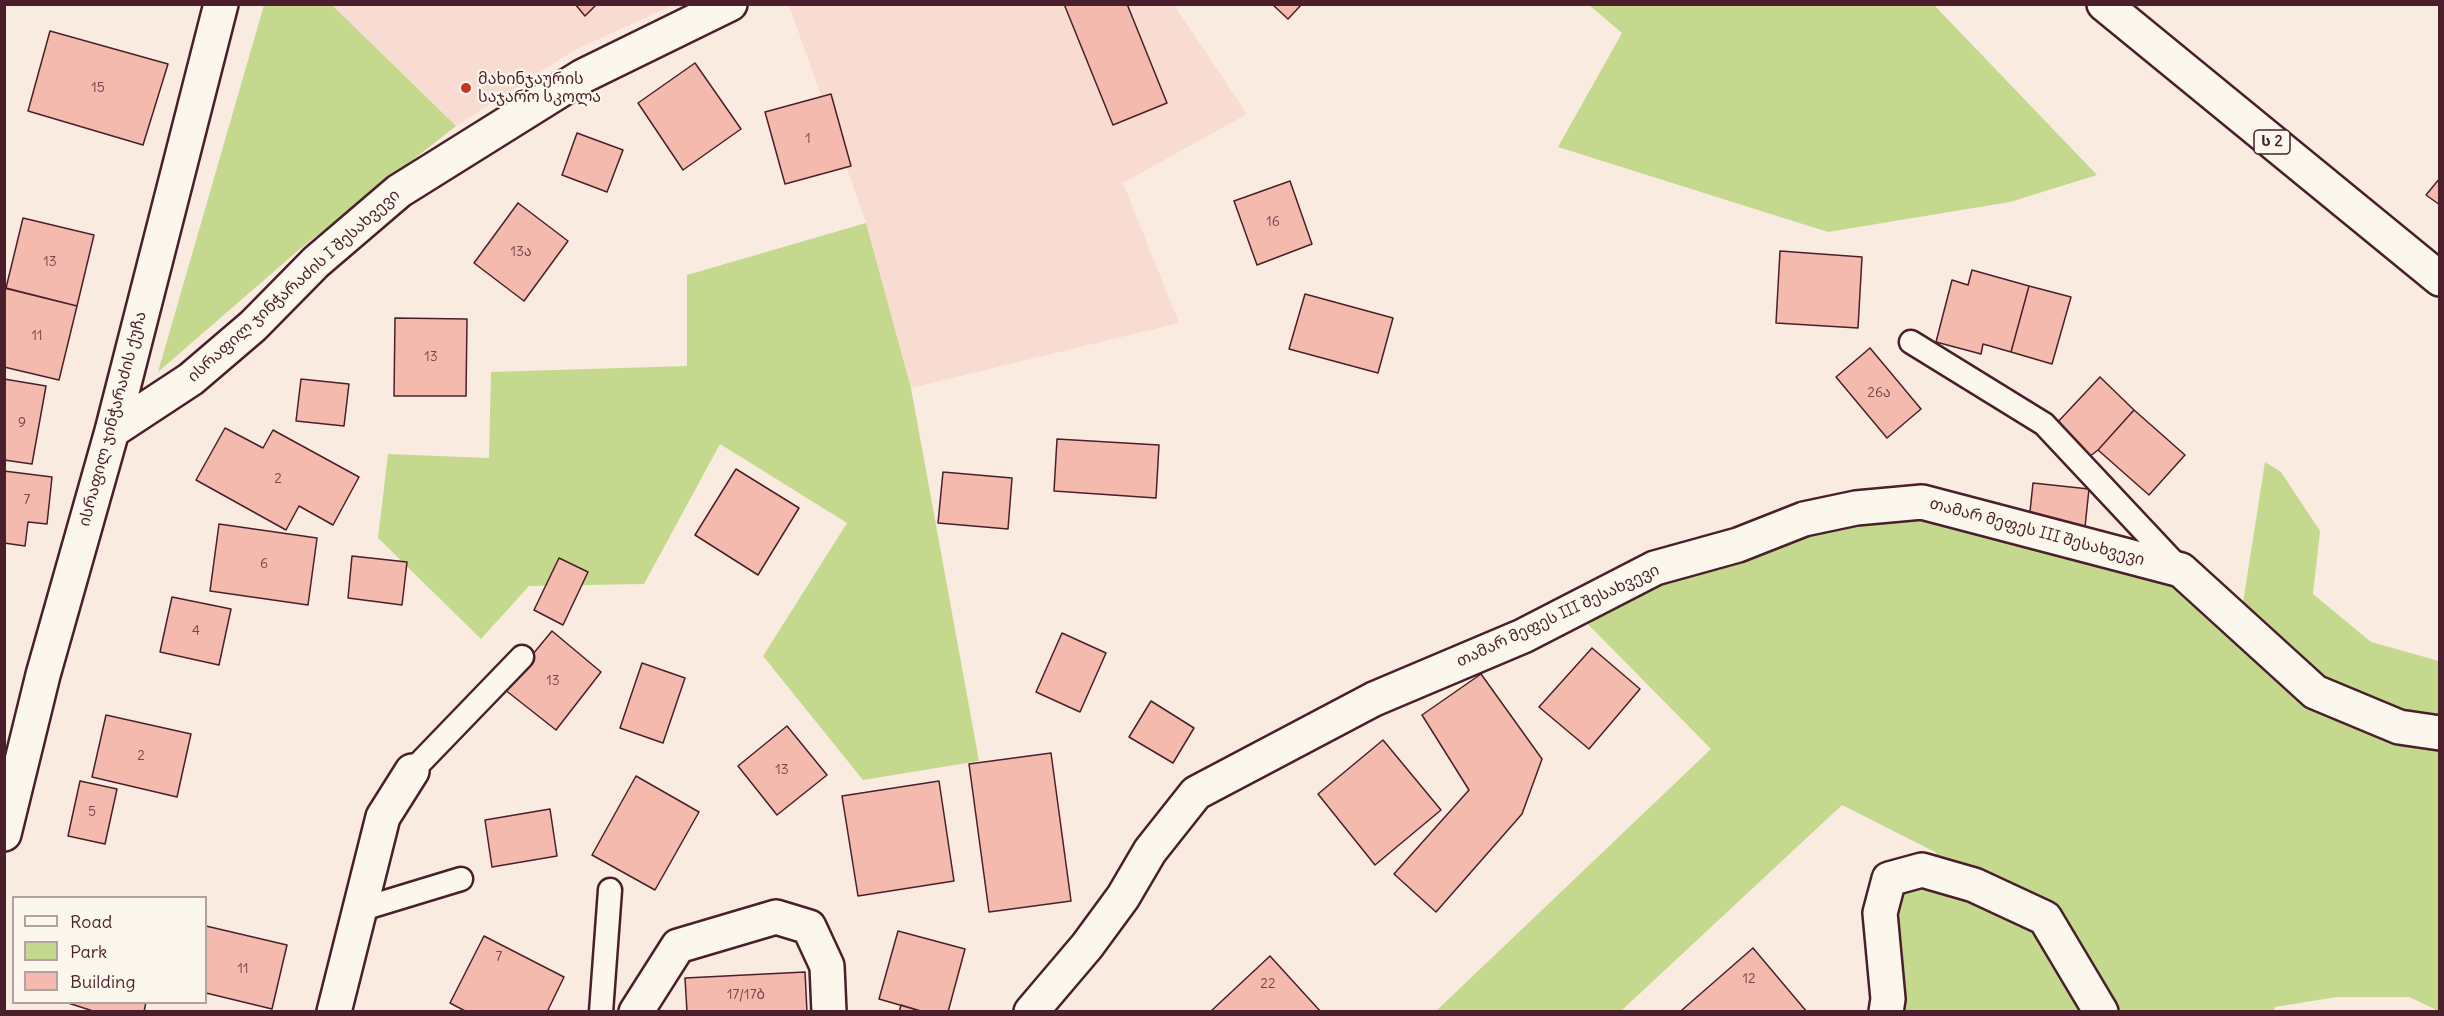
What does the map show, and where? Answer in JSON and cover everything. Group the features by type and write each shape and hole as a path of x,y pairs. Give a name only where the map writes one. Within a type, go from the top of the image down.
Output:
{"main road":[{"name":"ისრაფილ ჯინჭარაძის ქუჩა","path":"4,834 43,675 112,431 221,4"},
{"name":"ისრაფილ ჯინჭარაძის I შესახვევი","path":"112,431 191,379 253,326 316,262 399,191 583,76 730,4"},
{"name":"ს 2","path":"2104,4 2439,279"},
{"name":"თამარ მეფეს III შესახვევი","path":"1031,1011 1087,946 1123,897 1150,851 1196,793 1374,699 1523,636 1655,568 1738,544 1804,519 1856,508 1922,502 2181,570 2315,692 2399,727 2439,733"},
{"path":"334,1011 383,817 412,771"},
{"path":"1886,1011 1888,999 1880,913 1889,879 1922,870 1974,885 2045,918 2102,1011"},
{"path":"636,1011 678,946 776,917 809,927 827,966 829,1011"}],"lane":[{"path":"1911,342 2044,424 2181,570"},
{"path":"412,771 522,657"},
{"path":"359,910 461,879"},
{"path":"601,1011 610,890"}],"shaded area":[{"name":"მახინჯაურის საჯარო სკოლა","path":"332,5 673,5 573,51 456,126"},
{"path":"789,5 1174,5 1247,114 1123,183 1179,323 911,388 866,223"}],"green space":[{"path":"264,5 332,5 456,126 301,248 158,372"},
{"path":"1589,5 1934,5 2097,175 2010,202 1828,232 1558,147 1622,33"},
{"path":"866,223 911,388 979,761 863,780 763,656 847,523 720,444 644,584 529,586 481,639 378,538 388,454 489,458 491,372 687,366 687,275"},
{"path":"2265,462 2281,472 2320,531 2313,594 2371,642 2439,661 2439,1011 2409,997 2337,997 2275,1007 2273,1012 1886,1011 1880,913 1937,853 1842,805 1621,1011 1435,1012 1711,749 1574,610 1655,568 1922,502 2181,570 2240,622"}],"building":[{"path":"575,4 597,4 585,16"},
{"path":"1064,4 1127,4 1167,103 1113,125"},
{"path":"1272,4 1302,4 1288,19"},
{"path":"50,31 168,64 143,145 28,111"},
{"path":"695,63 741,129 683,170 638,103"},
{"path":"831,94 851,166 785,184 765,112"},
{"path":"577,133 623,150 607,192 562,175"},
{"path":"2440,178 2440,205 2426,195"},
{"path":"1290,181 1312,244 1257,265 1234,201"},
{"path":"518,203 568,241 524,301 474,263"},
{"path":"23,218 94,235 77,306 6,288"},
{"path":"1780,251 1862,257 1858,328 1776,323"},
{"path":"1972,270 2029,286 2011,352 1983,344 1981,354 1936,342 1952,280 1968,285"},
{"path":"2029,286 2071,297 2052,364 2011,352"},
{"path":"4,288 77,306 59,380 4,367"},
{"path":"1305,294 1393,318 1378,373 1289,349"},
{"path":"395,318 467,319 466,396 394,396"},
{"path":"1870,348 1921,409 1887,438 1836,377"},
{"path":"2100,377 2134,410 2089,457 2055,425"},
{"path":"4,379 46,386 32,464 4,460"},
{"path":"301,379 349,384 344,426 296,421"},
{"path":"2134,410 2185,455 2149,495 2098,450"},
{"path":"225,428 263,448 273,430 359,477 333,525 299,506 286,530 196,480"},
{"path":"1057,439 1159,445 1156,498 1054,491"},
{"path":"736,469 799,508 758,575 695,535"},
{"path":"4,471 52,477 47,524 28,522 25,546 4,543"},
{"path":"943,472 1012,478 1008,529 938,523"},
{"path":"2033,483 2089,489 2085,527 2029,521"},
{"path":"219,524 317,538 308,605 210,591"},
{"path":"352,556 407,562 402,605 348,598"},
{"path":"559,558 588,572 563,625 534,610"},
{"path":"172,597 231,609 219,665 160,652"},
{"path":"552,631 601,672 556,730 504,689"},
{"path":"1062,633 1106,653 1080,712 1036,692"},
{"path":"1592,648 1640,689 1589,749 1539,707"},
{"path":"642,663 685,678 663,743 620,728"},
{"path":"1481,674 1542,759 1522,814 1436,912 1394,874 1469,790 1422,715"},
{"path":"1151,701 1194,728 1173,763 1129,737"},
{"path":"106,715 191,734 177,797 92,777"},
{"path":"787,726 827,775 777,815 738,766"},
{"path":"1383,740 1441,810 1375,865 1318,794"},
{"path":"1051,753 1071,901 989,912 969,764"},
{"path":"636,776 699,812 655,890 592,855"},
{"path":"80,781 117,789 105,844 68,836"},
{"path":"939,781 954,881 858,896 842,796"},
{"path":"550,809 557,856 492,867 485,820"},
{"path":"207,926 287,945 272,1009 207,993"},
{"path":"898,931 965,949 948,1012 924,1012 879,999"},
{"path":"484,936 564,977 547,1012 467,1012 450,1003"},
{"path":"1753,948 1807,1012 1683,1012 1682,1010"},
{"path":"1270,956 1321,1012 1210,1012"},
{"path":"805,972 807,1012 687,1012 685,978"},
{"path":"71,1004 146,1004 144,1012 96,1012"},
{"path":"901,1005 924,1012 899,1012"}],"place":[{"name":"მახინჯაურის საჯარო სკოლა","path":"466,88"}]}
